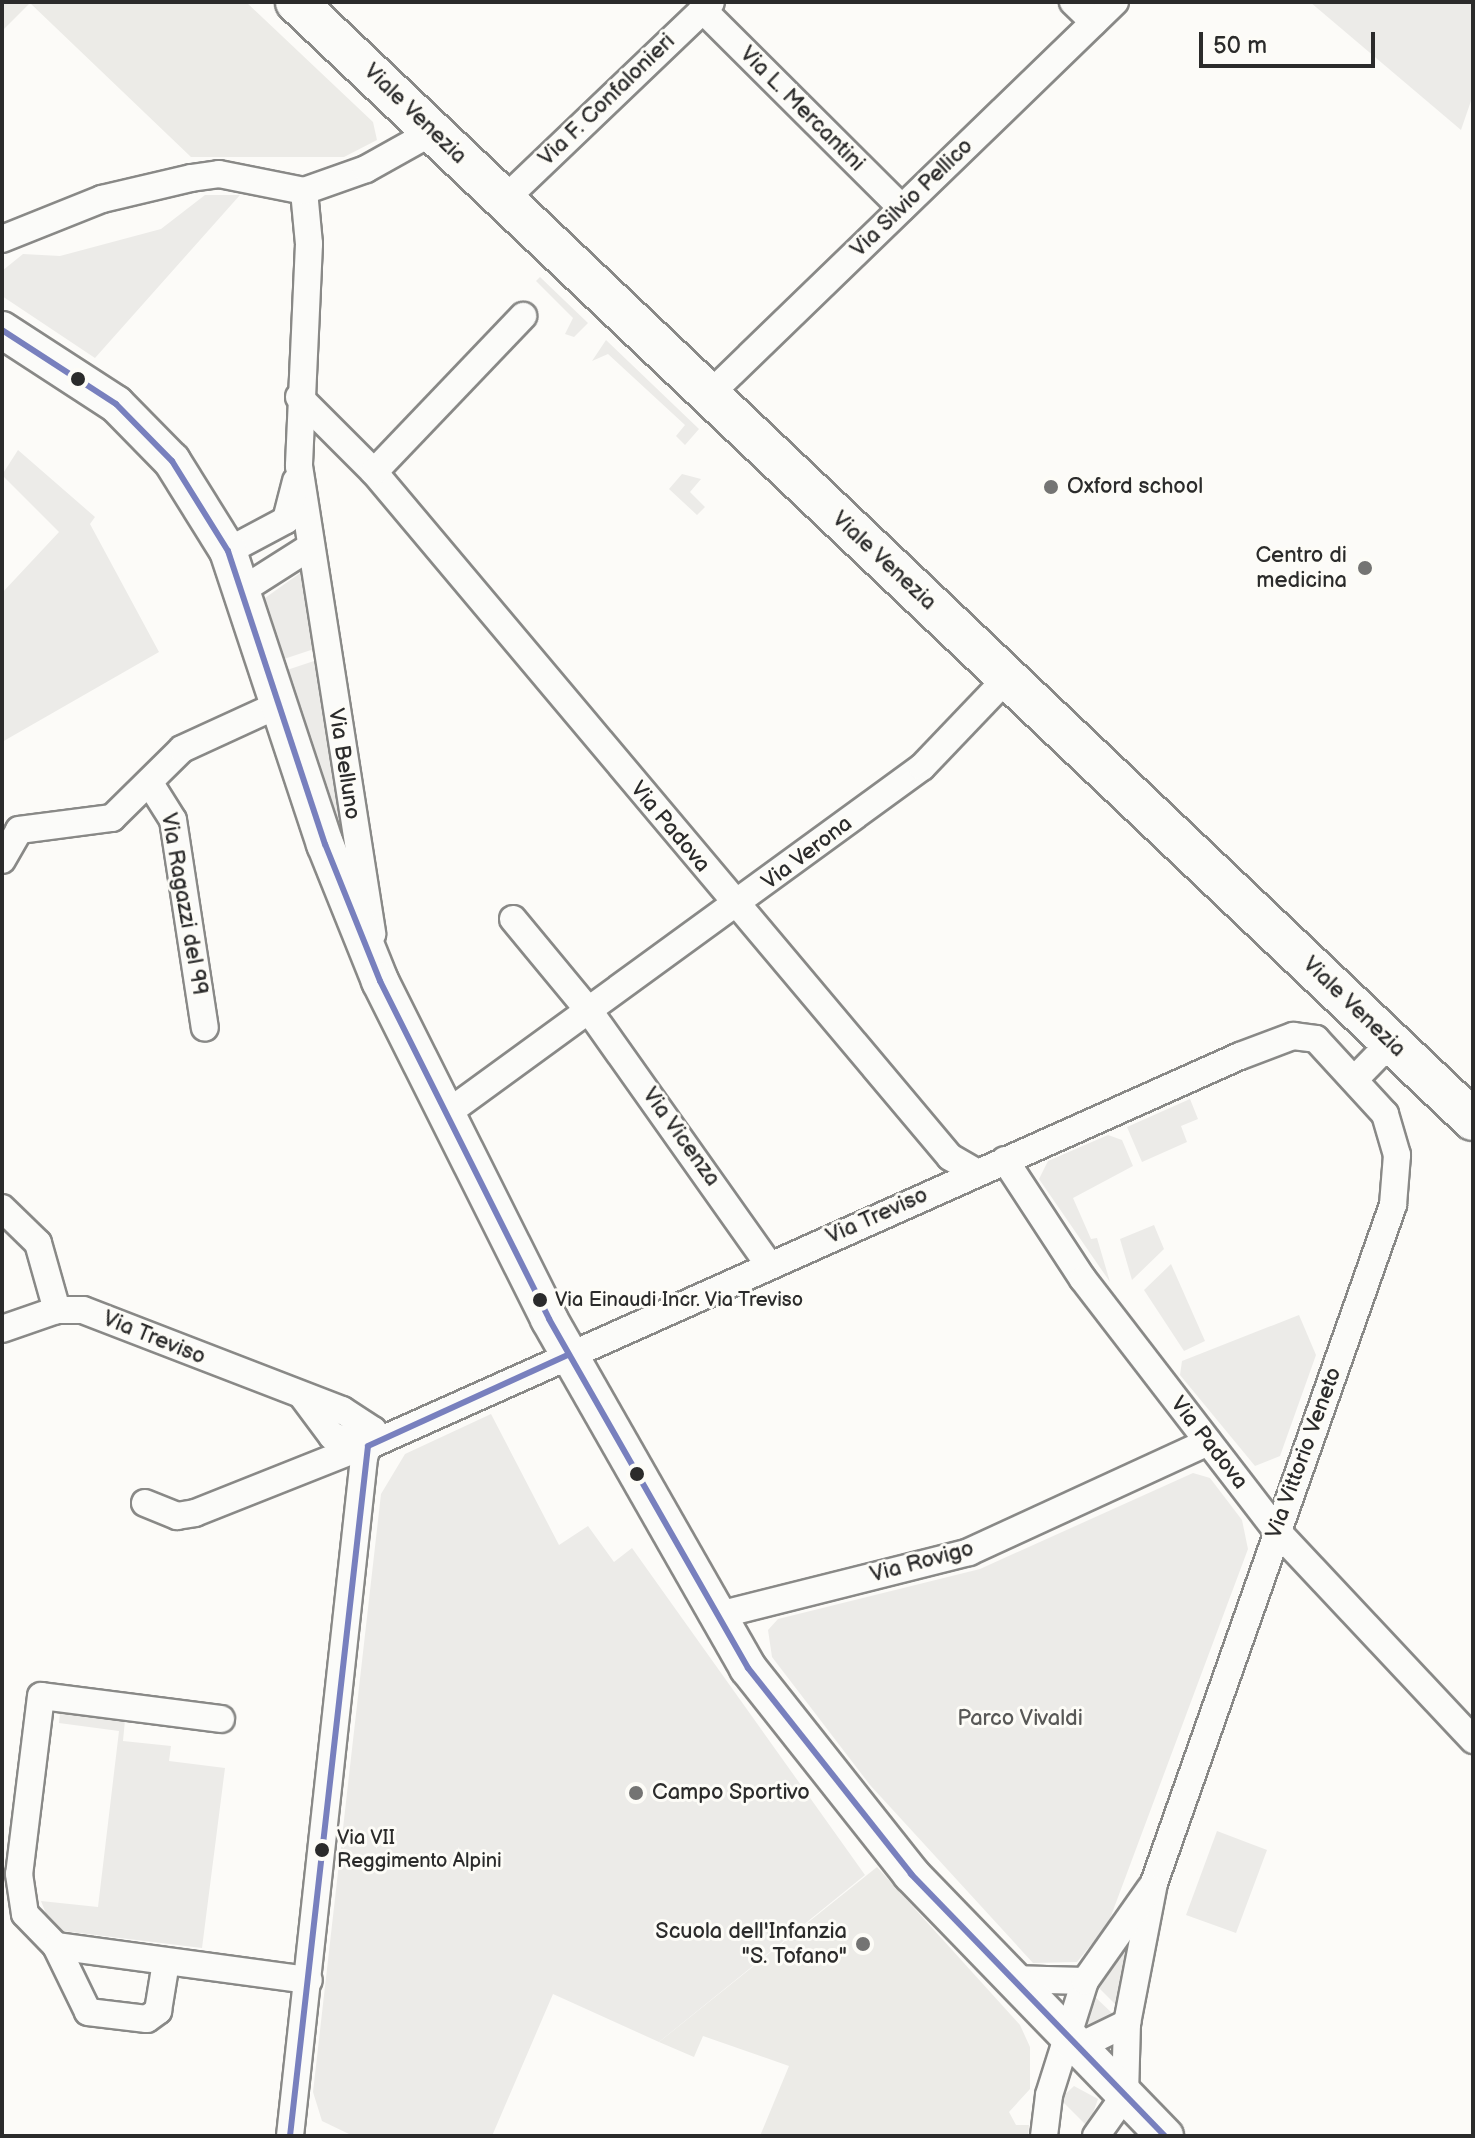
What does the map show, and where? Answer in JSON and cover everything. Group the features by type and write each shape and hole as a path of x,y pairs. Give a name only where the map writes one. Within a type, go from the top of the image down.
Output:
{"main road":[{"name":"Viale Venezia","path":"296,2 1473,1120"}],"street":[{"path":"1073,2 1094,22"},
{"name":"Via Silvio Pellico","path":"709,395 1115,2"},
{"name":"Via F. Confalonieri","path":"504,200 707,6"},
{"name":"Via L. Mercantini","path":"707,6 902,208"},
{"path":"8,240 113,196 219,174 304,191 366,169 434,131"},
{"name":"Via Belluno","path":"304,191 309,244 299,397 299,466 380,981"},
{"path":"374,472 523,316"},
{"path":"2,330 62,362 116,404 172,461 228,551 244,589 280,704 380,981 568,1355 715,1616 860,1812 1009,1978 1165,2136"},
{"name":"Via Padova","path":"299,397 374,472 950,1157 976,1172"},
{"name":"Via Belluno","path":"228,551 286,520 299,466"},
{"path":"244,589 310,547"},
{"name":"Via Verona","path":"446,1114 737,905 922,767 1008,677"},
{"name":"Via Ragazzi del 99","path":"2,860 19,830 112,818 151,785 182,749 280,704"},
{"name":"Via Ragazzi del 99","path":"151,785 173,820 205,1028"},
{"path":"513,919 590,1012"},
{"name":"Via Vicenza","path":"590,1012 769,1265"},
{"name":"Via Treviso","path":"2,1329 57,1310 83,1310 303,1397 332,1436 378,1437 976,1172 1293,1036 1316,1039 1355,1079"},
{"path":"1355,1079 1391,1042"},
{"name":"Via Vittorio Veneto","path":"1125,2095 1127,2023 1154,1883 1393,1205 1392,1132 1355,1079"},
{"name":"Via Padova","path":"1005,1160 1028,1202 1276,1530 1473,1740"},
{"path":"2,1208 38,1243 57,1310"},
{"path":"145,1503 177,1516 195,1513 378,1437 290,2136"},
{"name":"Via Rovigo","path":"715,1616 969,1552 1208,1442"},
{"path":"166,1962 158,2011 147,2019 88,2012 56,1946 33,1927 20,1895 41,1696 221,1719"},
{"name":"Via Vittorio Veneto","path":"1044,2136 1073,2042 1085,1981 1154,1883"},
{"path":"56,1946 309,1980"},
{"path":"1009,1978 1085,1981"},
{"path":"1073,2042 1127,2023"},
{"path":"1096,2136 1125,2095"}],"shaded area":[{"path":"2,2 246,2 373,122 377,140 344,157 191,157 30,3 2,31"},
{"name":"Scuola dell'Infanzia \"S. Tofano\"","path":"877,1867 1020,2025 1030,2047 1030,2089 1009,2112 1016,2125 1029,2125 1028,2136 760,2136 789,2066 703,2036 694,2057 659,2042"}],"green space":[{"path":"1310,2 1473,2 1473,95 1461,130"},
{"path":"205,195 240,195 95,358 2,296 2,271 23,254 60,256 161,229"},
{"path":"540,277 588,323 574,337 565,334 573,318 536,281"},
{"path":"606,340 699,429 685,445 676,436 685,425 608,354 592,361"},
{"path":"18,450 95,517 90,524 159,652 2,742 2,593 59,532 2,475"},
{"path":"682,474 701,479 690,492 705,507 697,515 669,489"},
{"path":"303,571 317,648 284,659 265,598"},
{"path":"320,659 351,866 287,670"},
{"path":"1190,1099 1198,1119 1181,1126 1187,1142 1142,1162 1127,1127"},
{"path":"1108,1135 1122,1140 1133,1166 1073,1198 1091,1239 1097,1238 1110,1282 1039,1179 1048,1161"},
{"path":"1154,1225 1164,1249 1132,1280 1120,1239"},
{"path":"1171,1264 1205,1341 1184,1351 1144,1290"},
{"path":"1299,1315 1316,1355 1280,1456 1255,1466 1180,1375 1182,1361"},
{"path":"491,1414 559,1545 588,1526 614,1562 632,1548 865,1875 659,2042 553,1994 492,2136 349,2134 322,2121 313,2092 381,1494 405,1454"},
{"name":"Parco Vivaldi","path":"1193,1473 1210,1478 1242,1520 1248,1549 1108,1924 1077,1962 1033,1963 870,1785 772,1657 768,1630 778,1619 980,1569"},
{"path":"60,1712 125,1720 123,1741 171,1746 169,1761 225,1768 202,1948 63,1931 47,1916 41,1901 98,1907 119,1731 59,1723"},
{"path":"1217,1831 1267,1850 1236,1933 1186,1915"},
{"path":"1133,1929 1118,2007 1096,1985"},
{"path":"1092,1994 1114,2015 1090,2031 1085,2018"},
{"path":"1074,2086 1098,2099 1088,2127 1060,2099"}],"transit line":[{"path":"2,330 116,404 172,461 228,551 325,844 380,981 549,1319 748,1668 911,1874 1165,2136"},
{"path":"290,2136 368,1446 568,1355"}],"place":[{"name":"Oxford school","path":"1051,487"},
{"name":"Centro di medicina","path":"1365,568"},
{"name":"Via Einaudi Incr. Via Treviso","path":"540,1300"},
{"name":"Campo Sportivo","path":"636,1793"},
{"name":"Via VII Reggimento Alpini","path":"322,1850"},
{"name":"Scuola dell'Infanzia \"S. Tofano\"","path":"863,1944"}]}
